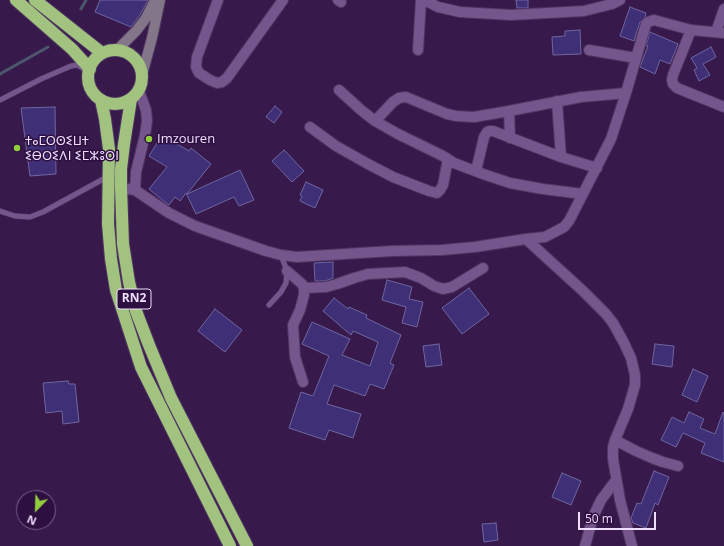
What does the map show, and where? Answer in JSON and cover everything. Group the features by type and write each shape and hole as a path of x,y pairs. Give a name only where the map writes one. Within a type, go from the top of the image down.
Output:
{"highway":[{"name":"RN2","path":"16,0 72,49 89,71 91,88 95,95 101,100 109,149 108,224 111,259 116,290 141,367 230,546"},
{"path":"35,0 102,53"},
{"path":"89,71 92,63 102,53 117,50 126,52 134,58 140,66 142,75"},
{"name":"RN2","path":"142,75 142,83 135,95 124,144 121,169 123,244 129,282 136,311 171,398 247,546"},
{"path":"101,100 114,104 121,103 135,95"}],"street":[{"path":"117,50 146,18 155,0"},
{"path":"142,75 160,0"},
{"path":"218,0 197,57 196,67 199,72 210,80 217,82 222,82 227,78 283,0"},
{"path":"418,50 421,0"},
{"path":"424,0 438,7 460,12 511,15 584,10 612,4 620,0"},
{"path":"121,188 135,190 169,213 195,226 266,251 296,257 392,251 442,250 475,247 526,238 545,237 564,227 569,221 611,139 646,24 654,20 691,30 720,32 724,9"},
{"path":"691,30 673,75 673,84 677,88 724,107"},
{"path":"589,50 636,58"},
{"path":"339,90 375,121 454,163 510,183 583,194"},
{"path":"375,121 393,102 399,98 406,97 447,114 474,117 581,97 626,93"},
{"path":"135,95 146,110 147,121 136,172 135,190"},
{"path":"557,101 561,157"},
{"path":"509,111 510,138"},
{"path":"310,127 336,146 368,164 393,177 436,193 443,185 448,159"},
{"path":"476,172 484,137 489,131 493,131 561,157 596,168"},
{"path":"526,238 606,314 613,323 631,358 635,375 635,385 628,409 615,440 613,447 613,459 620,500 632,546"},
{"path":"304,288 326,287 368,274 405,272 421,278 442,289 452,287 483,268"},
{"path":"287,271 302,284 304,288 304,295 300,310 293,325 295,357 303,382"},
{"path":"615,440 652,458 678,466"},
{"path":"584,546 593,517 601,500 616,480"}],"lane":[{"path":"0,100 41,79 71,66 77,65 89,71"},
{"path":"0,211 15,216 30,216 43,212 108,176"},
{"path":"269,305 281,292 286,283 287,271 280,255"}],"building":[{"path":"100,0 148,0 140,15 131,27 95,12"},
{"path":"516,0 528,0 528,8 517,8"},
{"path":"630,7 646,13 645,17 640,22 634,41 620,36"},
{"path":"580,30 581,54 553,55 552,37 565,36 565,31"},
{"path":"650,32 678,44 670,64 660,60 655,74 640,67 648,46 646,46"},
{"path":"711,47 716,57 703,64 710,75 699,81 694,70 697,68 691,58"},
{"path":"275,106 282,112 274,123 266,117"},
{"path":"55,107 56,174 30,176 21,108"},
{"path":"162,135 189,151 191,148 211,164 187,194 240,170 254,200 239,206 234,197 196,214 186,193 180,201 175,197 169,205 166,203 149,189 167,167 149,156"},
{"path":"284,150 304,171 292,182 272,161"},
{"path":"306,182 323,190 315,208 300,201 302,196 300,195"},
{"path":"333,262 333,278 325,281 315,281 314,263"},
{"path":"387,280 412,287 409,299 423,302 417,327 402,323 406,307 382,300"},
{"path":"469,288 489,314 462,334 442,308"},
{"path":"334,298 348,309 349,307 367,315 366,318 401,335 390,363 394,365 384,389 370,384 365,396 334,385 327,404 361,414 353,438 329,430 325,440 289,428 301,392 313,396 329,356 302,344 312,322 350,339 342,355 370,366 378,342 353,331 351,335 323,311"},
{"path":"215,309 242,330 225,352 198,331"},
{"path":"439,344 442,365 426,367 423,346"},
{"path":"655,344 674,346 672,367 652,364"},
{"path":"693,369 708,376 697,402 682,395"},
{"path":"68,381 69,384 75,384 79,422 63,424 62,411 46,413 43,383"},
{"path":"689,412 704,419 700,428 715,434 723,412 724,413 724,462 701,453 705,443 683,433 676,447 661,440 672,417 684,423"},
{"path":"654,471 669,477 658,505 655,503 646,528 633,523 631,518 637,503 641,504"},
{"path":"562,473 581,481 571,505 552,497"},
{"path":"496,523 498,540 484,542 482,524"}],"waterway":[{"path":"81,9 86,0"},
{"path":"0,74 48,47"}],"place":[{"name":"Imzouren","path":"149,139"},
{"name":"ⵜⴰⵎⵔⵙⵉⵡⵜ ⵉⴱⵔⵉⴷⵏ ⵉⵎⵣⵓⵔⵏ","path":"17,148"}]}
